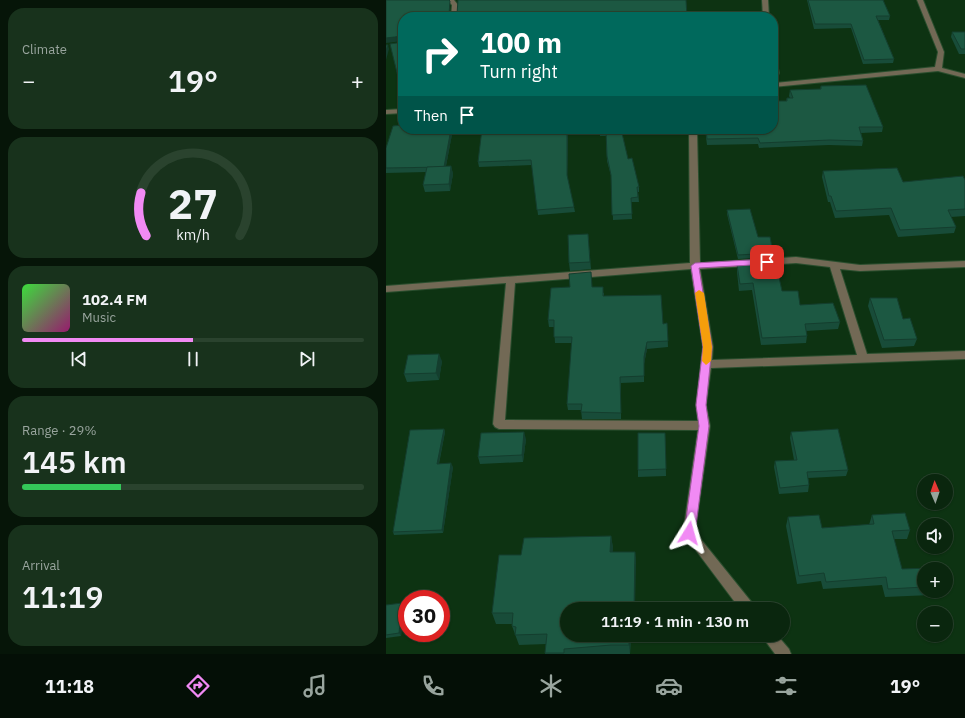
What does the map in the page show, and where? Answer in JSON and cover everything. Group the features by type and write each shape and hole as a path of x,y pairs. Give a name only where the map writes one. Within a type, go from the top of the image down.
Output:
{"street":[{"path":"450,0 455,5 454,12"},
{"path":"765,0 766,12"},
{"path":"920,0 941,52 938,69"},
{"path":"778,85 938,69 965,76"},
{"path":"386,112 398,111"},
{"path":"693,134 695,266 708,347 701,405 704,426 689,533 743,602"},
{"path":"386,289 796,260 860,268 965,264"},
{"path":"834,265 863,359"},
{"path":"511,279 499,424 704,426"},
{"path":"706,364 965,355"},
{"path":"774,642 784,654"}],"building":[{"path":"386,0 450,1 449,12 398,12 398,37 386,38"},
{"path":"458,0 686,0 687,12 457,12"},
{"path":"808,0 883,0 890,16 876,16 894,59 864,60 851,24 815,24"},
{"path":"952,32 965,32 965,49 961,49"},
{"path":"398,43 398,77 390,44"},
{"path":"866,85 883,127 859,127 863,141 830,140 760,143 758,138 707,139 706,134 778,134 778,101 787,101 787,98 793,98 790,90 821,89 821,86"},
{"path":"393,126 398,126 398,134 450,134 444,167 386,168 386,148"},
{"path":"481,134 567,134 567,175 574,207 537,210 531,160 478,162"},
{"path":"606,134 622,134 628,159 632,158 639,187 637,187 638,197 631,198 632,214 612,215 611,175 607,156"},
{"path":"451,166 449,184 423,185 427,167"},
{"path":"897,168 903,182 963,176 965,180 965,209 948,210 956,227 900,230 891,208 836,211 831,196 829,196 823,171"},
{"path":"750,209 758,237 770,237 773,253 738,255 727,210"},
{"path":"588,234 590,262 569,263 568,235"},
{"path":"775,259 782,291 798,291 800,305 833,303 840,322 805,324 807,336 762,338 753,283 740,284 737,265 742,265 741,261"},
{"path":"591,272 592,287 603,287 603,296 661,295 663,324 667,323 668,341 647,342 644,357 644,376 620,377 621,413 581,412 582,404 567,404 572,337 554,337 554,320 548,320 551,288 570,287 569,274"},
{"path":"870,298 897,298 903,319 910,318 917,339 884,340"},
{"path":"439,354 436,373 404,374 408,355"},
{"path":"444,429 437,464 451,463 442,530 393,532 410,430"},
{"path":"838,429 848,470 807,472 809,485 780,488 775,461 797,460 791,432"},
{"path":"524,432 522,455 478,457 481,433"},
{"path":"638,433 665,433 666,469 638,470"},
{"path":"905,513 910,530 892,531 902,569 917,568 917,587 888,589 886,577 826,582 824,573 799,576 788,517 819,515 822,528 874,524 872,515"},
{"path":"611,536 610,552 635,552 634,602 560,602 560,642 629,642 629,645 564,649 564,653 545,653 547,634 515,635 516,627 512,626 513,613 492,613 499,555 521,555 524,538"},
{"path":"398,604 398,633 386,635 386,605"}],"slow traffic":[{"path":"699,293 708,347 706,361"}],"route":[{"path":"689,533 704,426 701,405 708,347 695,266 767,262"}]}
